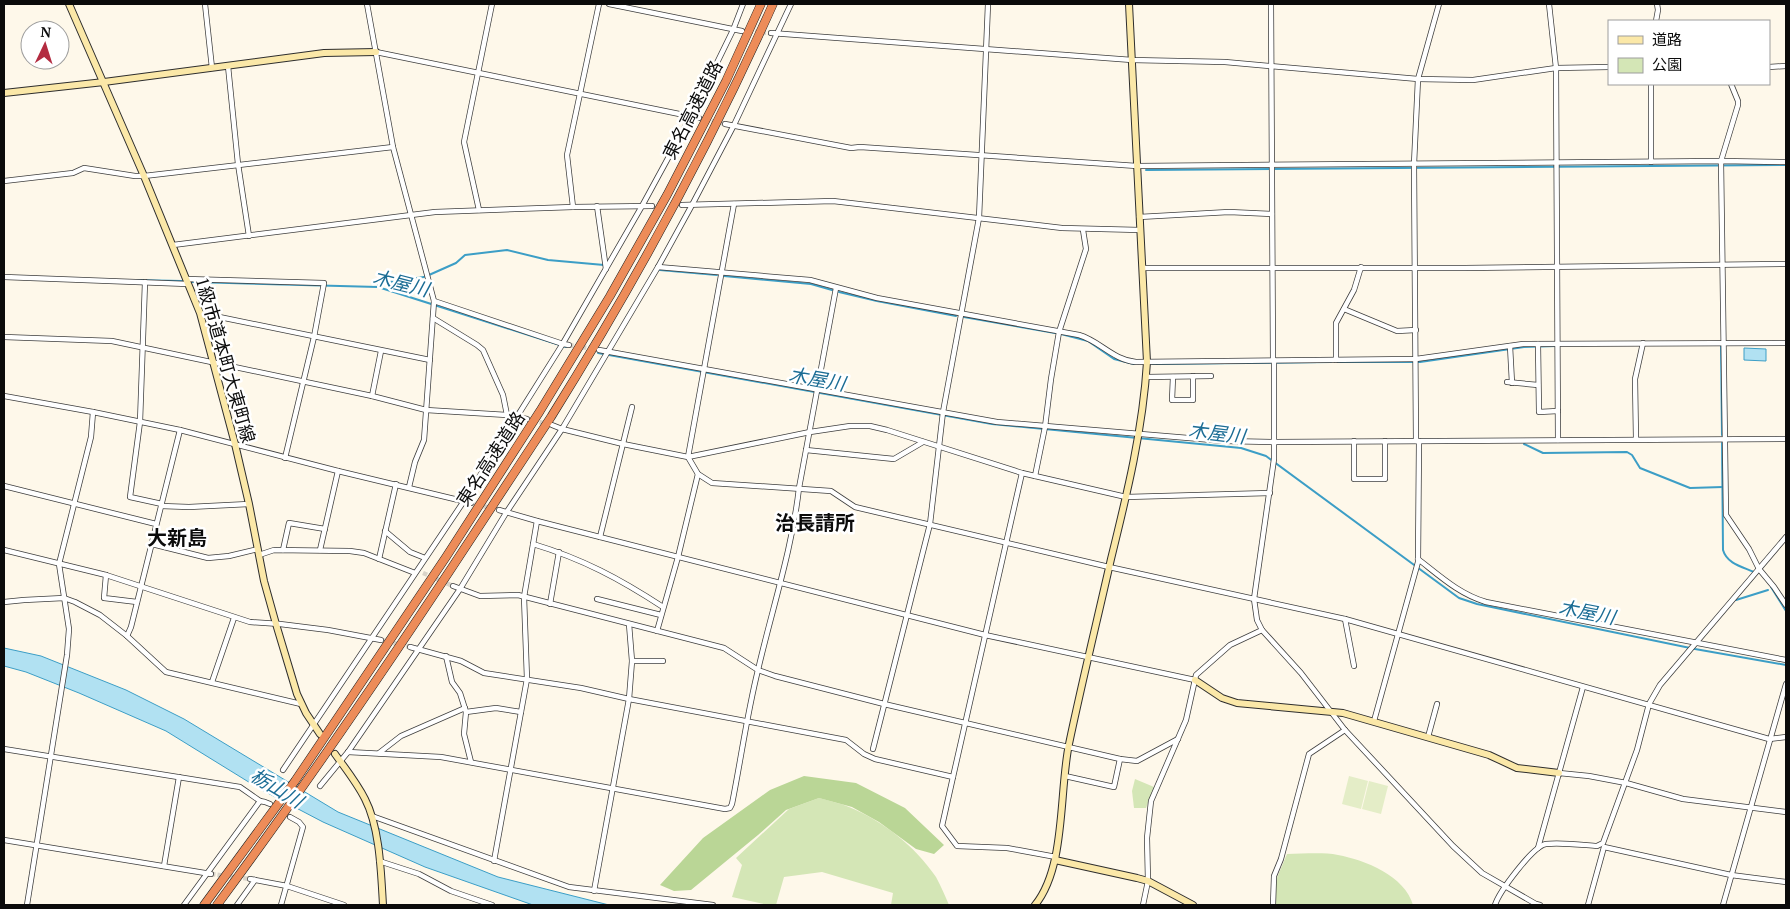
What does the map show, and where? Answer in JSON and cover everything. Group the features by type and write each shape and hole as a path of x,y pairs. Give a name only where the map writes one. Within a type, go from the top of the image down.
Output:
{"highway":[{"name":"東名高速道路","path":"204,905 274,805 295,782 446,557 575,355 641,242 697,138 762,4"},
{"name":"東名高速道路","path":"217,905 288,814 304,786 417,621 551,417 678,199 774,4"}],"street":[{"name":"1級市道本町大東町線","path":"69,4 144,176 200,313 235,444 258,552 276,624 301,704 320,734"},
{"path":"205,4 212,68"},
{"path":"367,4 393,147 434,304 424,440 415,462 409,487"},
{"path":"479,210 464,142 492,4"},
{"path":"573,207 567,155 599,4"},
{"path":"609,4 733,30 742,30"},
{"path":"283,770 464,501 562,346 691,116 733,30 743,4"},
{"path":"320,786 348,752 460,589 608,353 658,268 734,125 791,4"},
{"path":"873,749 930,524 943,414 979,218 988,4"},
{"path":"1035,905 1047,887 1055,858 1069,747 1126,497 1138,438 1146,377 1143,268 1129,4"},
{"path":"1271,4 1274,459 1254,599 1257,620 1262,630 1301,673 1344,730 1453,846 1482,873 1504,887 1540,905"},
{"path":"1374,722 1418,561 1414,164 1418,79 1439,4"},
{"path":"1549,4 1556,68 1558,440"},
{"path":"1656,20 1657,4"},
{"path":"771,33 1132,60 1225,62 1418,79 1472,80 1556,68 1608,67"},
{"path":"4,93 324,53 376,52 699,118"},
{"path":"228,66 238,164 250,236"},
{"path":"1770,66 1786,66"},
{"path":"1651,85 1651,162"},
{"path":"1731,85 1738,100 1738,105 1722,161 1726,515 1759,569 1786,605"},
{"path":"725,124 851,148 860,147 1137,166 1786,162"},
{"path":"4,182 73,173 84,168 144,176 393,147"},
{"path":"682,205 833,201 1083,230 1140,230"},
{"path":"734,204 688,457 698,474 712,483 831,491 855,507 1109,567 1345,619 1769,739 1786,737"},
{"path":"597,206 606,270"},
{"path":"173,245 412,215 479,210 652,206"},
{"path":"1139,217 1229,212 1272,214"},
{"path":"1035,476 1045,429 1058,332 1086,249 1083,230"},
{"path":"1143,268 1415,266 1465,268 1786,264"},
{"path":"1336,360 1336,323 1354,290 1361,267"},
{"path":"658,268 810,280 877,298 1087,337 1126,361 1416,361 1510,348 1557,345 1643,345 1724,342 1786,343"},
{"path":"4,278 145,282 187,281 324,286 304,382 285,458"},
{"path":"145,282 140,422 130,498 162,505 189,507 249,504"},
{"path":"348,752 441,757 725,809 730,808 758,670 796,519 799,488 836,288"},
{"path":"434,304 562,346 569,344"},
{"path":"1344,310 1397,330 1416,330"},
{"path":"200,313 430,360"},
{"path":"433,318 483,350 503,395 507,415"},
{"path":"4,337 101,340 372,396 426,410 507,415 527,419"},
{"path":"1636,439 1635,379 1643,345"},
{"path":"1538,346 1538,412 1558,411"},
{"path":"1510,348 1509,382 1538,385"},
{"path":"599,350 943,414 1045,429 1138,438 1274,442 1786,439"},
{"path":"372,396 382,351"},
{"path":"1173,377 1172,400 1193,400 1193,376"},
{"path":"1146,377 1211,376"},
{"path":"4,396 180,430 285,458 471,503"},
{"path":"600,537 632,408"},
{"path":"27,905 67,655 69,629 59,564 76,504 91,437 92,412"},
{"path":"552,425 623,444 688,457 810,432 850,426 870,426 1022,474 1126,497 1270,493"},
{"path":"127,636 138,602 180,430"},
{"path":"1354,441 1354,479 1385,479 1385,441"},
{"path":"806,450 894,459 923,442"},
{"path":"320,550 338,471"},
{"path":"657,631 678,557 698,474"},
{"path":"1022,474 942,826 957,846 1007,848 1148,881 1193,905"},
{"path":"379,559 396,484"},
{"path":"4,486 156,524"},
{"path":"499,510 538,522 781,582 907,616 985,635 1195,680 1222,698 1237,703 1331,712 1374,722 1489,755 1517,768 1589,776 1626,783 1683,799 1786,812"},
{"path":"494,861 527,679 524,597 538,522"},
{"path":"283,550 289,523 325,528"},
{"path":"385,531 410,552 424,558"},
{"path":"1588,905 1602,846 1637,750 1649,704 1660,685 1786,537"},
{"path":"152,544 208,558 274,550 350,550 422,573"},
{"path":"533,544 559,552 608,573 663,607"},
{"path":"4,550 106,575 250,622 328,630 381,640"},
{"path":"550,604 559,552"},
{"path":"1418,561 1456,589 1472,598 1486,602 1786,660"},
{"path":"106,575 104,598 138,602"},
{"path":"453,586 480,596 512,595 524,597 724,648 758,670 775,676 884,704 1120,759 1137,760 1178,740"},
{"path":"4,602 64,598 100,616 127,636 166,672 301,704"},
{"path":"597,599 661,615"},
{"path":"212,682 234,618"},
{"path":"1345,619 1354,666"},
{"path":"594,891 629,699 632,662 629,624"},
{"path":"1142,905 1148,881 1147,838 1151,800 1186,720 1196,675 1230,645 1262,630"},
{"path":"410,647 461,661 484,673 581,688 629,699 846,740 864,754 875,759 953,777"},
{"path":"446,656 452,682 460,693 466,710 464,734 471,762"},
{"path":"632,662 662,661"},
{"path":"1723,905 1786,684"},
{"path":"1538,848 1583,687"},
{"path":"1428,737 1438,704"},
{"path":"378,754 401,736 466,710 496,708 521,712"},
{"path":"1273,905 1274,876 1281,859 1309,754 1344,730"},
{"path":"4,749 240,787 260,801 274,805"},
{"path":"335,754 360,790 372,818 379,859 383,905"},
{"path":"1065,776 1114,787 1120,759"},
{"path":"164,866 179,778"},
{"path":"184,905 260,801"},
{"path":"281,905 303,827 288,814"},
{"path":"372,818 569,887 713,905"},
{"path":"4,840 209,873"},
{"path":"1495,905 1504,887 1538,848 1547,844 1602,846 1732,874 1786,882"},
{"path":"379,859 419,874 451,890 492,905"},
{"path":"238,905 253,880 286,886 344,905"}],"green space":[{"path":"804,776 856,783 905,808 944,845 934,854 916,849 879,822 852,807 819,798 786,810 691,890 674,891 660,885 703,838 770,790"},
{"path":"1349,776 1368,781 1361,809 1342,804"},
{"path":"1135,779 1154,787 1146,808 1134,808 1132,791"},
{"path":"1369,781 1388,786 1381,814 1362,809"},
{"path":"819,798 842,804 874,819 908,845 936,877 949,905 891,905 893,893 822,872 784,877 776,905 732,897 742,865 736,858 789,809"},
{"path":"1287,854 1332,854 1349,857 1371,865 1383,871 1402,886 1409,895 1413,905 1276,905 1276,880"}],"water":[{"path":"1744,348 1766,349 1766,361 1744,360"},
{"name":"栃山川","path":"4,648 41,656 126,690 184,719 338,812 498,877 609,905 533,905 425,867 323,822 260,789 166,731 79,693 26,672 4,666"}],"waterway":[{"path":"1146,170 1786,165"},
{"path":"429,275 456,263 465,255 507,250 548,260 604,265"},
{"path":"660,270 717,275"},
{"path":"724,276 811,284 832,290"},
{"path":"378,287 379,282 424,277"},
{"name":"木屋川","path":"131,280 182,281"},
{"name":"木屋川","path":"192,282 378,287 566,347"},
{"path":"839,292 956,316"},
{"path":"964,317 1055,333"},
{"path":"1061,334 1088,341 1114,359 1134,364"},
{"path":"1721,345 1722,435"},
{"path":"1337,362 1420,362 1524,347 1556,346"},
{"name":"木屋川","path":"598,353 992,424 1241,448 1266,456 1459,598 1477,604 1695,649 1786,665"},
{"path":"1152,364 1331,362"},
{"path":"1722,443 1723,550 1732,562 1754,572"},
{"path":"1524,444 1543,453 1627,452 1632,455 1640,468 1690,488 1723,487"},
{"path":"1771,587 1786,611"},
{"path":"1736,600 1768,590"}],"tunnel":[{"path":"742,31 771,33"},
{"path":"699,118 725,124"},
{"path":"569,345 594,349"},
{"path":"527,419 547,424"},
{"path":"471,503 499,510"},
{"path":"423,573 453,586"},
{"path":"381,640 410,647"},
{"path":"211,874 250,879"}],"district":[{"name":"治長請所","path":"815,523"},
{"name":"大新島","path":"177,538"}]}
